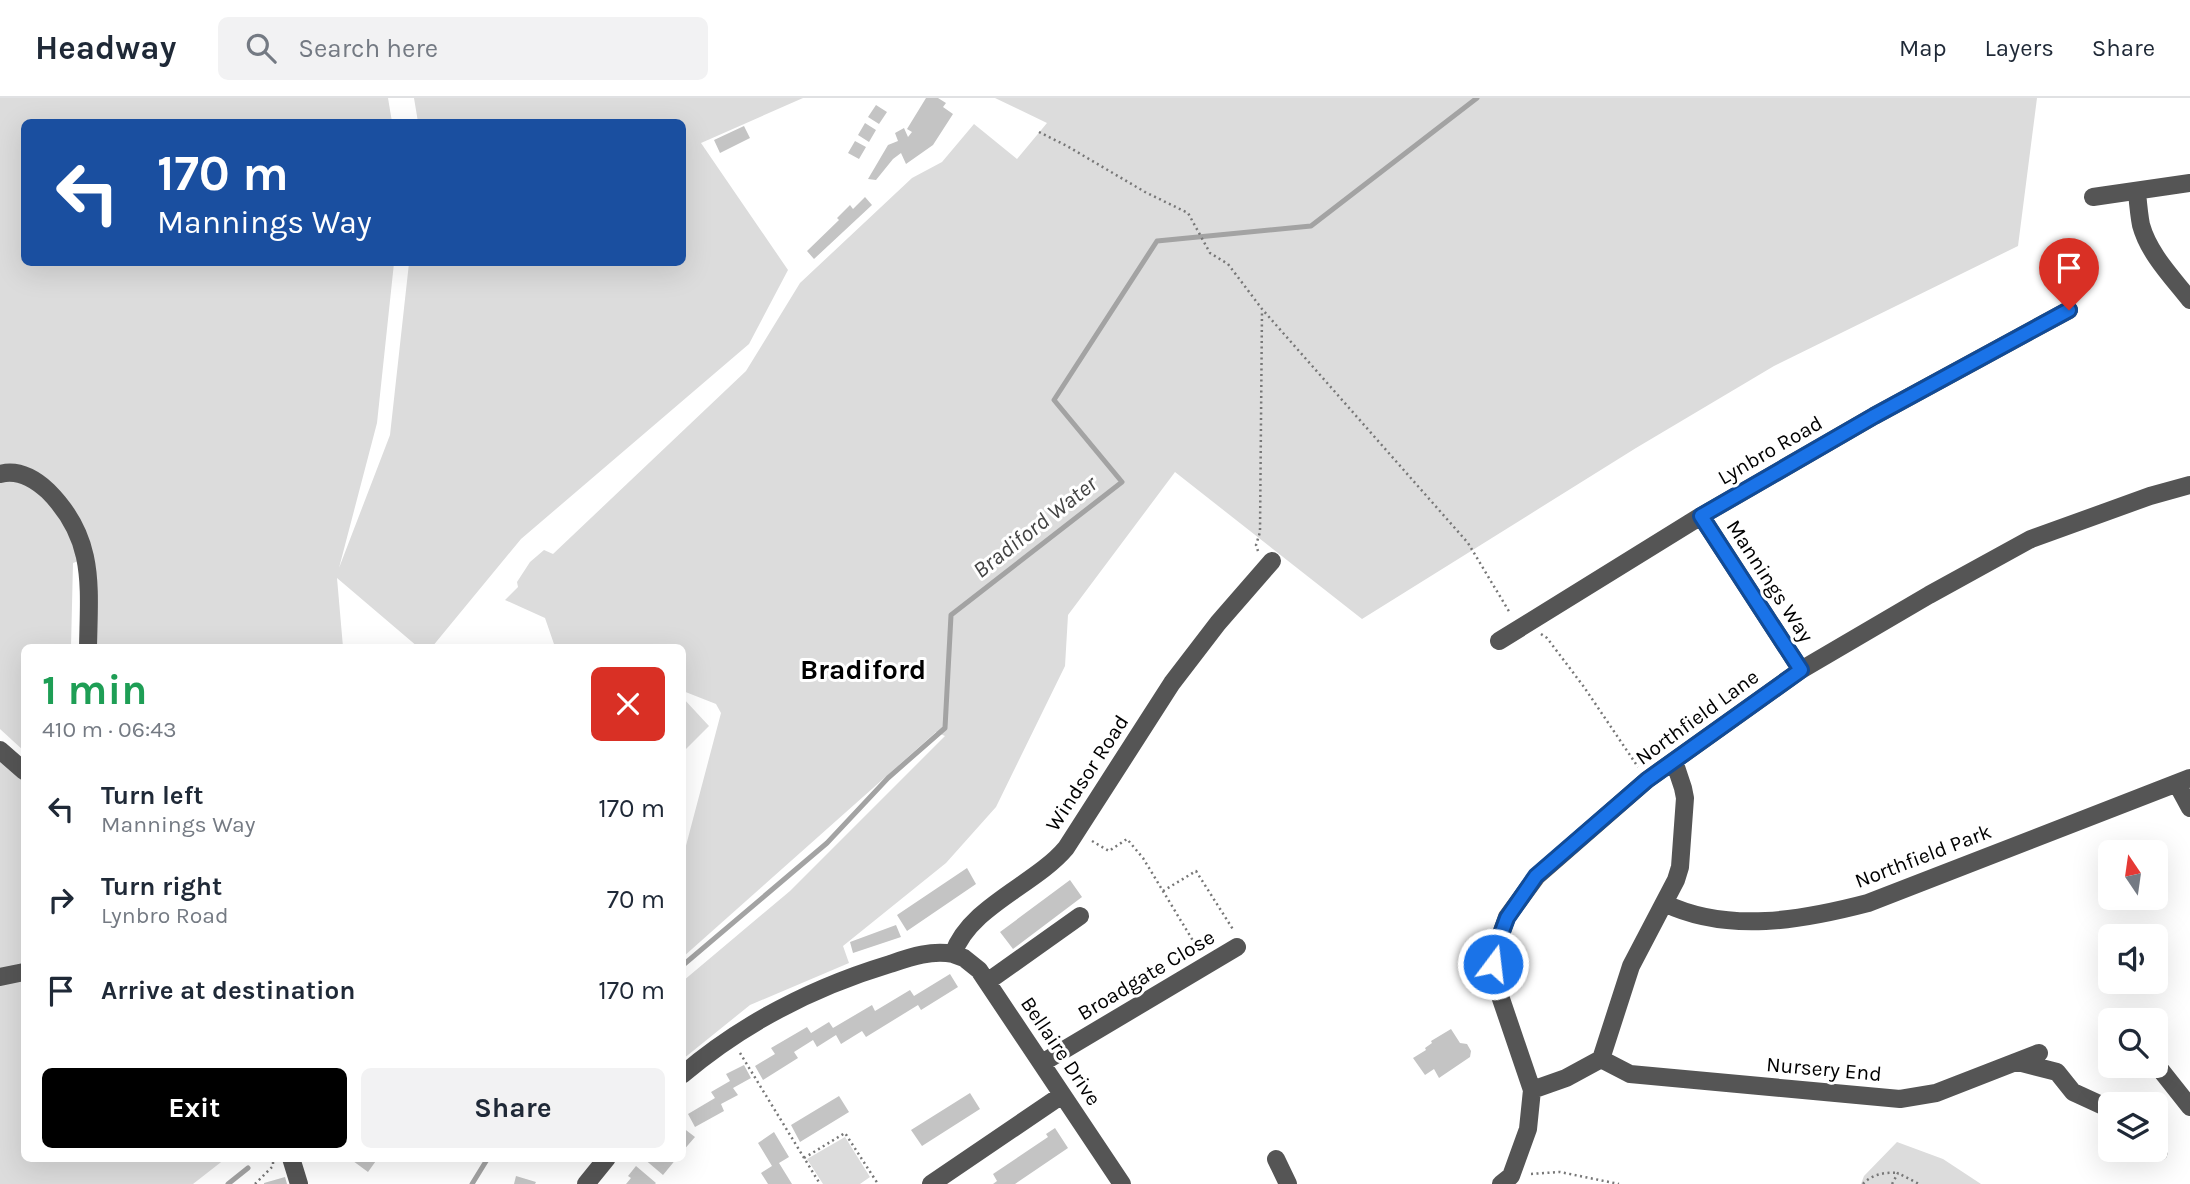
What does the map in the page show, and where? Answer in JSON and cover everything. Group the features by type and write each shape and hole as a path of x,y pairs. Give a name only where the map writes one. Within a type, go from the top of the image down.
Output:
{"street":[{"path":"2093,197 2190,183"},
{"path":"2137,192 2141,223 2149,244 2190,300"},
{"name":"Lynbro Road","path":"1499,641 1701,516 1874,416 2069,310"},
{"path":"0,474 10,471 40,484 64,507 80,537 88,565 88,644"},
{"name":"Northfield Lane","path":"1506,1180 1528,1129 1532,1090 1499,993 1494,972 1494,953 1503,927 1516,903 1536,876 1647,780 1801,670 1928,595 2031,539 2150,496 2190,485"},
{"name":"Mannings Way","path":"1701,516 1801,670"},
{"name":"Windsor Road","path":"953,954 967,931 980,917 1059,856 1077,833 1172,683 1272,561"},
{"path":"0,750 21,768"},
{"path":"1532,1090 1566,1078 1601,1059 1631,966 1676,880 1680,867 1684,788 1674,761"},
{"path":"2183,781 2190,808"},
{"name":"Northfield Park","path":"1664,903 1696,915 1738,922 1820,916 1868,903 2183,781"},
{"path":"987,982 1080,916"},
{"name":"Broadgate Close","path":"1042,1063 1237,947"},
{"path":"686,1072 731,1038 784,1006 855,974 917,956 953,954"},
{"name":"Bellaire Drive","path":"953,954 975,965 1122,1184"},
{"path":"0,977 21,973"},
{"name":"Nursery End","path":"1601,1059 1630,1074 1900,1099 1936,1093 2039,1053"},
{"path":"2018,1062 2057,1072 2073,1092 2098,1103"},
{"path":"2168,1078 2190,1107"},
{"path":"931,1184 950,1179 1062,1095"},
{"path":"1276,1159 1288,1184"},
{"path":"292,1162 299,1184"},
{"path":"586,1184 604,1162"}],"path":[{"path":"1039,132 1188,213 1210,253 1228,264 1262,309 1468,543 1508,612 1547,638 1647,780"},
{"path":"1262,309 1259,533 1256,545 1258,552 1272,561"},
{"path":"1077,833 1109,851 1126,839 1143,858 1208,964"},
{"path":"1163,891 1196,872 1242,943 1237,947"},
{"path":"731,1038 820,1184"},
{"path":"804,1158 845,1133 878,1184"},
{"path":"255,1184 273,1166 273,1162"},
{"path":"1506,1180 1560,1172 1619,1184"},
{"path":"1863,1184 1881,1173 1890,1172 1898,1173 1919,1184"},
{"path":"1892,1184 1898,1173"}],"shaded area":[{"path":"0,98 388,98 392,119 21,119 21,266 394,266 377,423 339,568 390,435 409,266 686,266 686,119 418,119 414,98 803,98 701,143 788,270 749,344 521,539 434,644 414,644 337,578 343,644 90,644 92,556 73,563 71,644 21,644 21,748 0,729"},
{"path":"995,98 2037,98 2018,246 1774,366 1636,448 1362,619 1175,472 1068,615 1065,666 996,807 946,863 843,946 849,963 750,1005 686,1057 686,978 790,891 945,736 936,732 686,954 686,846 721,713 716,704 686,692 686,644 554,644 545,618 505,600 518,587 517,582 530,562 544,550 553,554 746,371 800,283 912,178 942,162 974,124 1017,159 1047,123"},
{"path":"686,701 709,726 686,749"},
{"path":"0,758 21,776 21,1162 221,1162 193,1184 0,1184"},
{"path":"845,1137 870,1177 860,1184 823,1184 807,1159"},
{"path":"1897,1142 1943,1159 1981,1184 1861,1184 1864,1176"}],"building":[{"path":"926,98 938,98 946,103 943,107 953,114 933,145 906,164 901,153 876,180 868,179 888,145 898,141 895,133 904,128 908,137 912,132 907,129"},
{"path":"876,105 887,112 879,124 868,117"},
{"path":"865,123 876,130 869,142 858,135"},
{"path":"744,126 750,138 720,153 714,140"},
{"path":"855,141 866,147 859,159 848,153"},
{"path":"865,197 872,205 814,259 807,251 839,220 837,218 850,205 853,209"},
{"path":"967,868 976,884 907,931 897,915"},
{"path":"1070,880 1082,897 1013,949 1000,932"},
{"path":"896,925 901,937 853,953 850,942"},
{"path":"950,974 958,987 921,1010 918,1005 866,1037 862,1031 841,1044 836,1035 817,1047 813,1040 794,1052 798,1058 763,1080 755,1066 775,1054 771,1048 807,1027 811,1033 829,1022 833,1028 872,1005 875,1011 910,990 914,996"},
{"path":"1451,1029 1460,1043 1467,1044 1471,1051 1470,1057 1439,1078 1434,1069 1425,1075 1413,1058 1426,1050 1431,1041"},
{"path":"744,1065 751,1078 733,1088 738,1095 721,1104 724,1111 695,1127 688,1114 715,1098 711,1092 730,1081 726,1074"},
{"path":"970,1093 980,1109 922,1146 911,1130"},
{"path":"839,1096 849,1112 800,1142 791,1125"},
{"path":"1055,1128 1068,1148 1015,1184 993,1184 997,1181 993,1174 1048,1137 1046,1134"},
{"path":"686,1130 695,1137 686,1147"},
{"path":"774,1132 789,1157 779,1163 792,1184 768,1184 761,1173 772,1166 758,1143"},
{"path":"354,1162 375,1162 368,1172"},
{"path":"648,1162 674,1162 663,1175"},
{"path":"636,1166 656,1183 626,1184 631,1178 628,1176"},
{"path":"516,1176 536,1182 514,1184"},
{"path":"285,1177 287,1184 264,1184 264,1183"}],"waterway":[{"name":"Bradiford Water","path":"686,963 827,843 888,778 945,728 951,615 1122,482 1054,400 1157,241 1311,226 1477,98"},
{"name":"Bradiford Water","path":"472,1184 486,1162"},
{"path":"228,1184 248,1168"}],"district":[{"name":"Bradiford","path":"863,669"}],"route":[{"path":"1493,964 1494,953 1507,918 1536,876 1647,780 1801,670 1701,516 1874,416 2069,310"}]}
